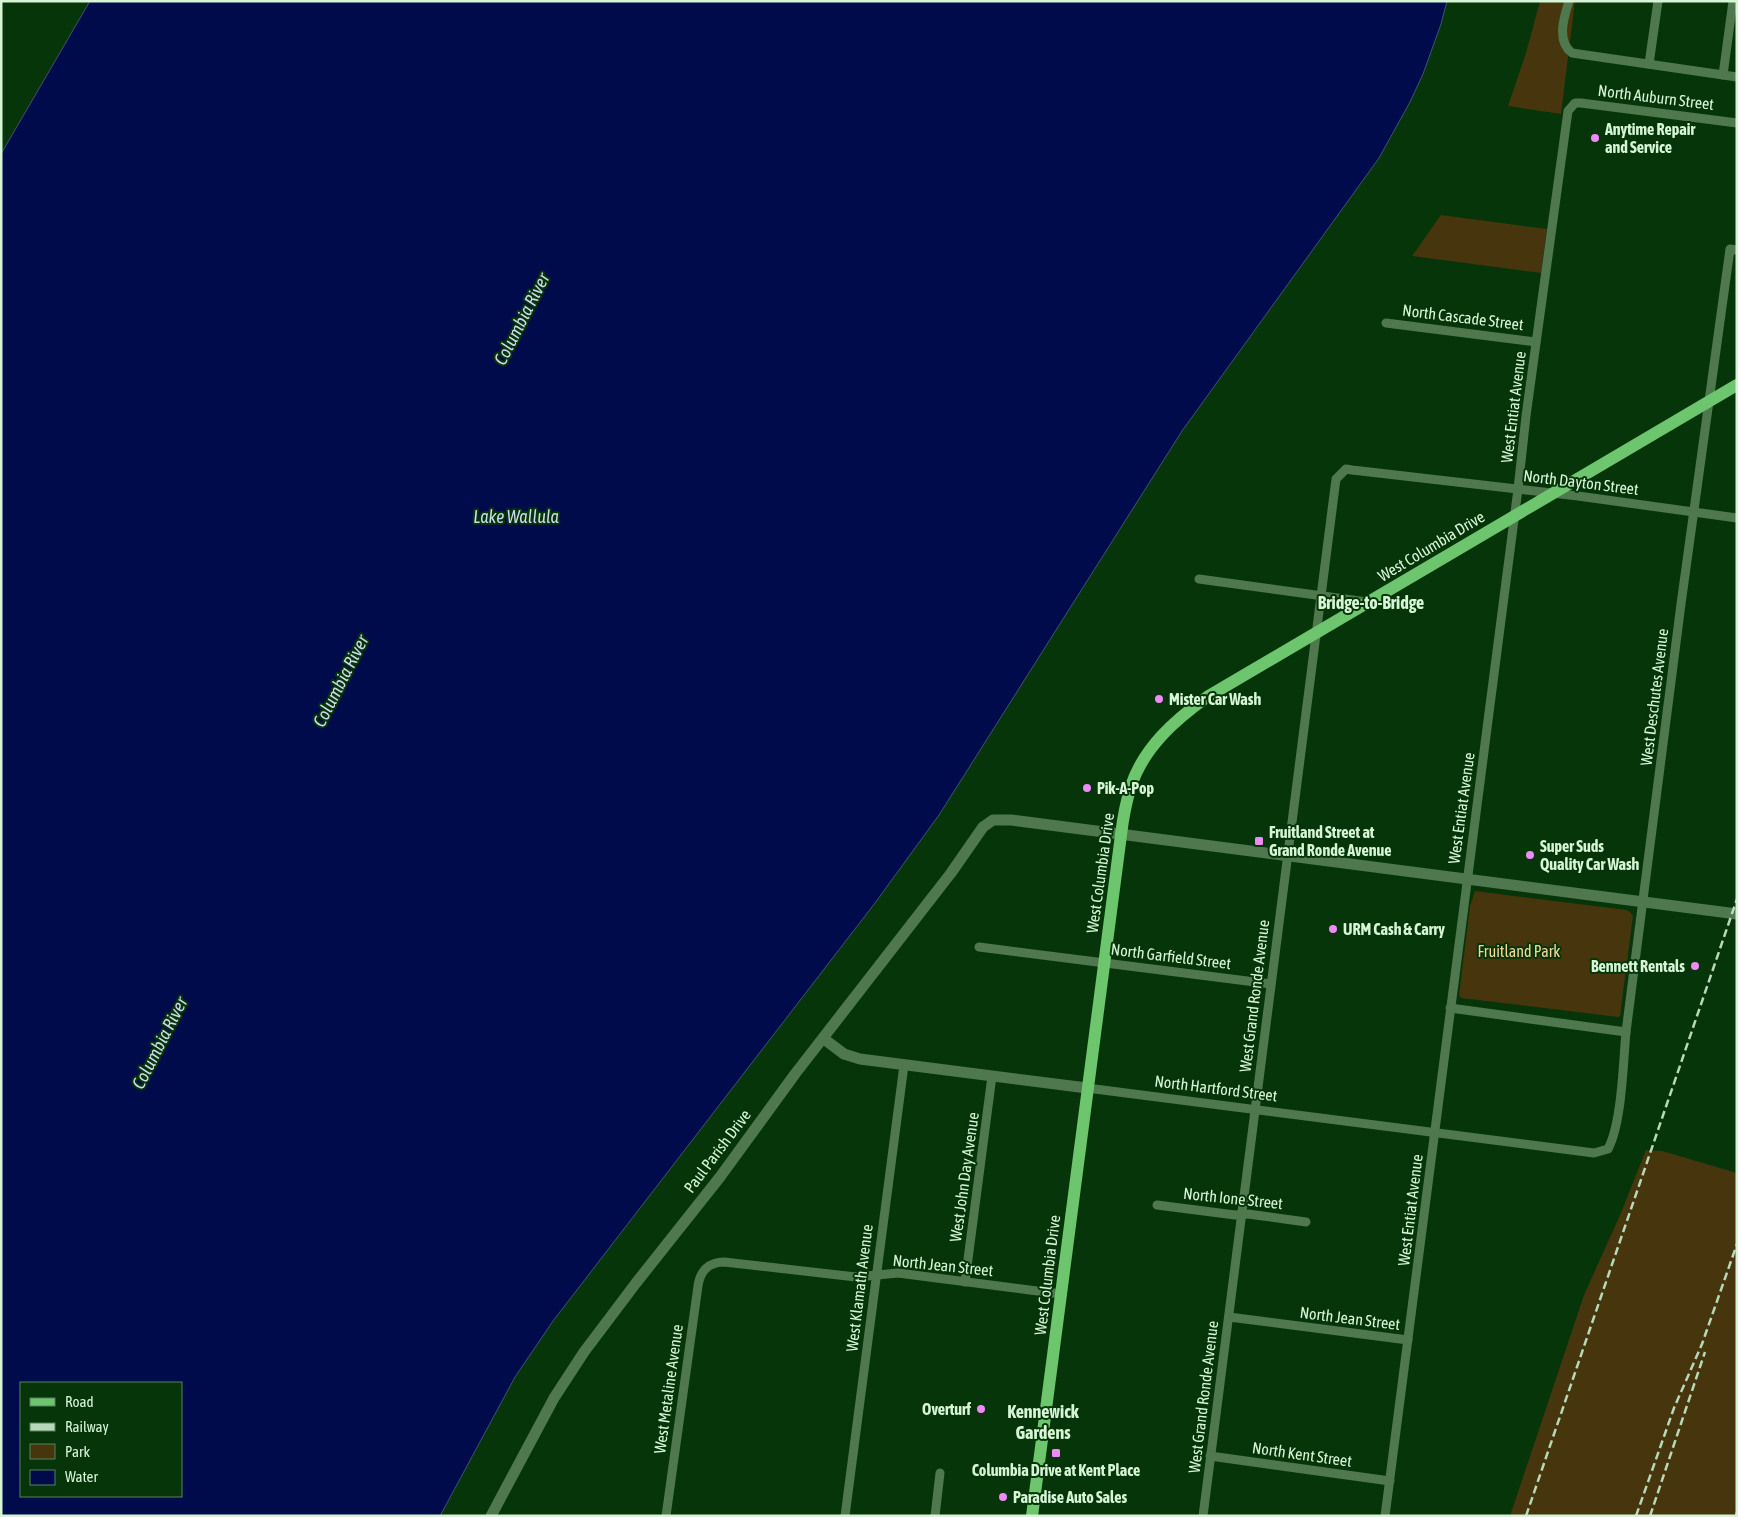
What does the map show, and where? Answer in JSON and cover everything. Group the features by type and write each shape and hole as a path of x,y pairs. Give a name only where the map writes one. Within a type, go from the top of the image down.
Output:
{"main road":[{"name":"West Columbia Drive","path":"1032,1515 1121,835 1126,805 1142,761 1168,728 1184,713 1207,697 1737,385"}],"street":[{"path":"1569,1 1562,32 1566,46 1572,53 1737,77"},
{"path":"1649,64 1658,1"},
{"path":"1723,75 1733,1"},
{"name":"North Auburn Street","path":"1572,106 1581,103 1737,123"},
{"name":"West Entiat Avenue","path":"1385,1516 1536,342 1566,119 1568,111 1572,106"},
{"name":"West Deschutes Avenue","path":"1608,1148 1612,1140 1618,1107 1626,1032 1694,512 1734,249"},
{"name":"North Cascade Street","path":"1386,323 1536,342"},
{"name":"North Dayton Street","path":"1336,479 1346,469 1552,493 1737,518"},
{"name":"West Grand Ronde Avenue","path":"1203,1516 1336,479"},
{"path":"1199,579 1367,602"},
{"name":"Paul Parish Drive","path":"491,1516 554,1398 575,1366 636,1282 720,1177 795,1074 951,873 980,831 991,821 1004,819 1121,835"},
{"path":"1121,835 1737,914"},
{"name":"North Garfield Street","path":"979,947 1271,984"},
{"path":"1450,1008 1626,1032"},
{"name":"North Hartford Street","path":"824,1039 844,1054 855,1058 904,1065 1594,1153 1608,1148"},
{"name":"West Klamath Avenue","path":"845,1516 904,1065"},
{"name":"West John Day Avenue","path":"965,1282 992,1076"},
{"name":"North Ione Street","path":"1157,1205 1235,1216 1241,1215 1306,1222"},
{"name":"North Jean Street","path":"705,1268 724,1262 856,1277 898,1273 1061,1294"},
{"name":"West Metaline Avenue","path":"666,1516 698,1286 700,1275 705,1268"},
{"name":"North Jean Street","path":"1229,1317 1408,1340"},
{"name":"North Kent Street","path":"1210,1456 1390,1481"},
{"path":"935,1516 940,1473"}],"green space":[{"path":"1540,1 1575,1 1561,114 1508,106 1526,53"},
{"path":"1441,215 1547,229 1541,273 1412,256"},
{"name":"Fruitland Park","path":"1475,891 1627,910 1631,913 1633,916 1620,1016 1461,998 1459,995 1470,906"},
{"path":"1646,1150 1662,1151 1737,1173 1737,1516 1510,1516 1584,1295 1620,1215"}],"water":[{"name":"Lake Wallula","path":"90,1 1447,1 1423,74 1379,158 1182,431 939,815 875,903 553,1321 515,1377 440,1516 1,1516 1,154"}],"railway":[{"path":"1526,1516 1737,899"},
{"path":"1636,1516 1674,1408 1702,1344 1737,1244"},
{"path":"1650,1516 1705,1352"},
{"path":"1736,1516 1737,1512"}],"place":[{"name":"Anytime Repair and Service","path":"1595,138"},
{"name":"Mister Car Wash","path":"1159,699"},
{"name":"Pik-A-Pop","path":"1087,788"},
{"name":"Fruitland Street at Grand Ronde Avenue","path":"1259,841"},
{"name":"Super Suds Quality Car Wash","path":"1530,855"},
{"name":"URM Cash & Carry","path":"1333,929"},
{"name":"Bennett Rentals","path":"1695,966"},
{"name":"Overturf","path":"981,1409"},
{"name":"Columbia Drive at Kent Place","path":"1056,1453"},
{"name":"Paradise Auto Sales","path":"1003,1497"}],"district":[{"name":"Bridge-to-Bridge","path":"1371,603"},
{"name":"Kennewick Gardens","path":"1043,1422"}],"water label":[{"name":"Columbia River","path":"522,319"},
{"name":"Columbia River","path":"341,681"},
{"name":"Columbia River","path":"160,1043"}]}
